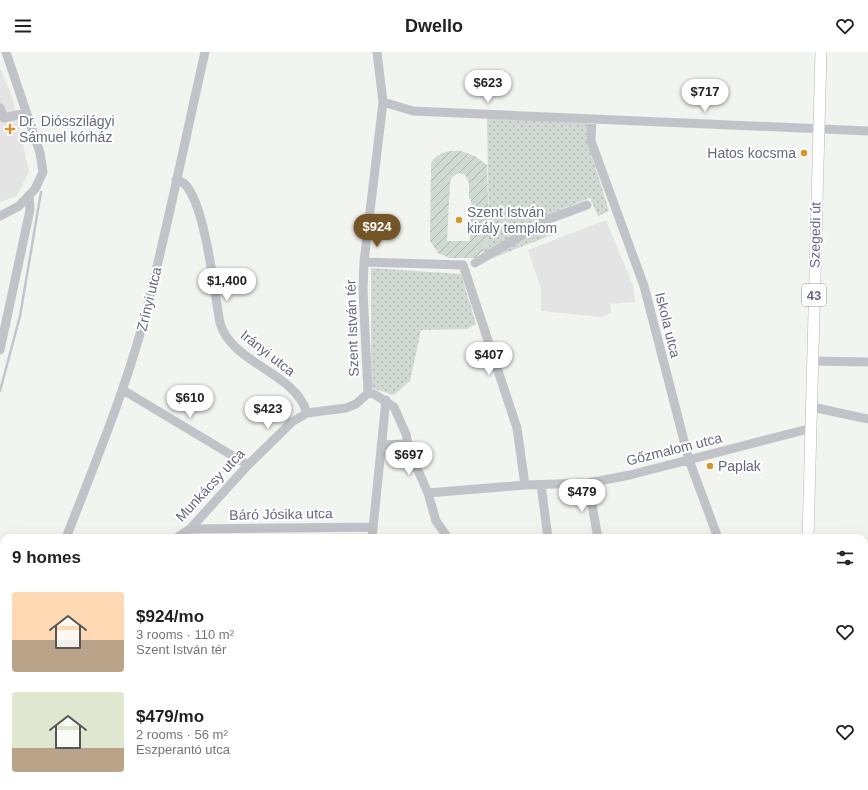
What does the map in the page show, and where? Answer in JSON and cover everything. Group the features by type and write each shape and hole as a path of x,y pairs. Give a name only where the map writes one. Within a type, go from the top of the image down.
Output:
{"main road":[{"name":"Szegedi út","path":"808,534 812,428 817,128 821,52"}],"street":[{"path":"0,216 19,206 35,189 43,172 40,154 6,52"},
{"name":"Zrínyi utca","path":"68,534 123,390 155,274 205,52"},
{"name":"Szent István tér","path":"368,393 364,262 383,102 377,52"},
{"path":"383,102 413,111 868,131"},
{"path":"0,108 2,119 26,113"},
{"name":"Iskola utca","path":"592,119 591,141 644,286 688,460 716,534"},
{"name":"Irányi utca","path":"176,180 183,182 189,188 197,208 204,235 220,323 224,335 231,343 262,368 290,387 302,401 307,413"},
{"path":"0,350 30,210 29,195"},
{"path":"475,263 548,219 587,205"},
{"name":"Szent István tér","path":"364,262 463,266 518,428 525,485"},
{"path":"813,361 868,362"},
{"path":"123,390 248,465"},
{"path":"368,393 374,394 386,400 394,407 406,434 408,444 428,493 438,534"},
{"name":"Munkácsy utca","path":"182,534 190,529 248,465 292,422 307,413 346,408 356,404 368,393"},
{"path":"372,534 386,400"},
{"path":"812,407 868,419"},
{"name":"Gőzmalom utca","path":"428,493 541,484 588,483 688,460 812,428"},
{"path":"381,445 408,444"},
{"path":"588,483 597,534"},
{"path":"541,484 547,534"},
{"path":"436,521 445,534"},
{"name":"Báró Jósika utca","path":"190,529 373,527"}],"shaded area":[{"name":"Dr. Diósszilágyi Sámuel kórház","path":"0,68 12,97 29,171 17,196 0,202"},
{"path":"487,118 588,122 587,141 609,211 598,216 590,198 547,215 554,234 493,258 482,252 489,237"},
{"path":"461,151 475,156 487,165 489,237 482,252 475,258 449,258 438,253 430,241 431,163 437,156 444,152","holes":["459,173 465,175 469,183 469,199 471,199 470,241 447,241 450,183 452,177"]},
{"path":"606,220 633,286 635,302 610,304 611,313 602,317 541,311 541,288 528,250"},
{"path":"371,268 461,274 476,324 467,329 421,330 410,381 394,395 371,388"}],"waterway":[{"path":"0,391 20,316 41,192"}],"place":[{"name":"Dr. Diósszilágyi Sámuel kórház","path":"10,129"},
{"name":"Hatos kocsma","path":"804,153"},
{"name":"Szent István király templom","path":"459,220"},
{"name":"Paplak","path":"710,466"}]}
